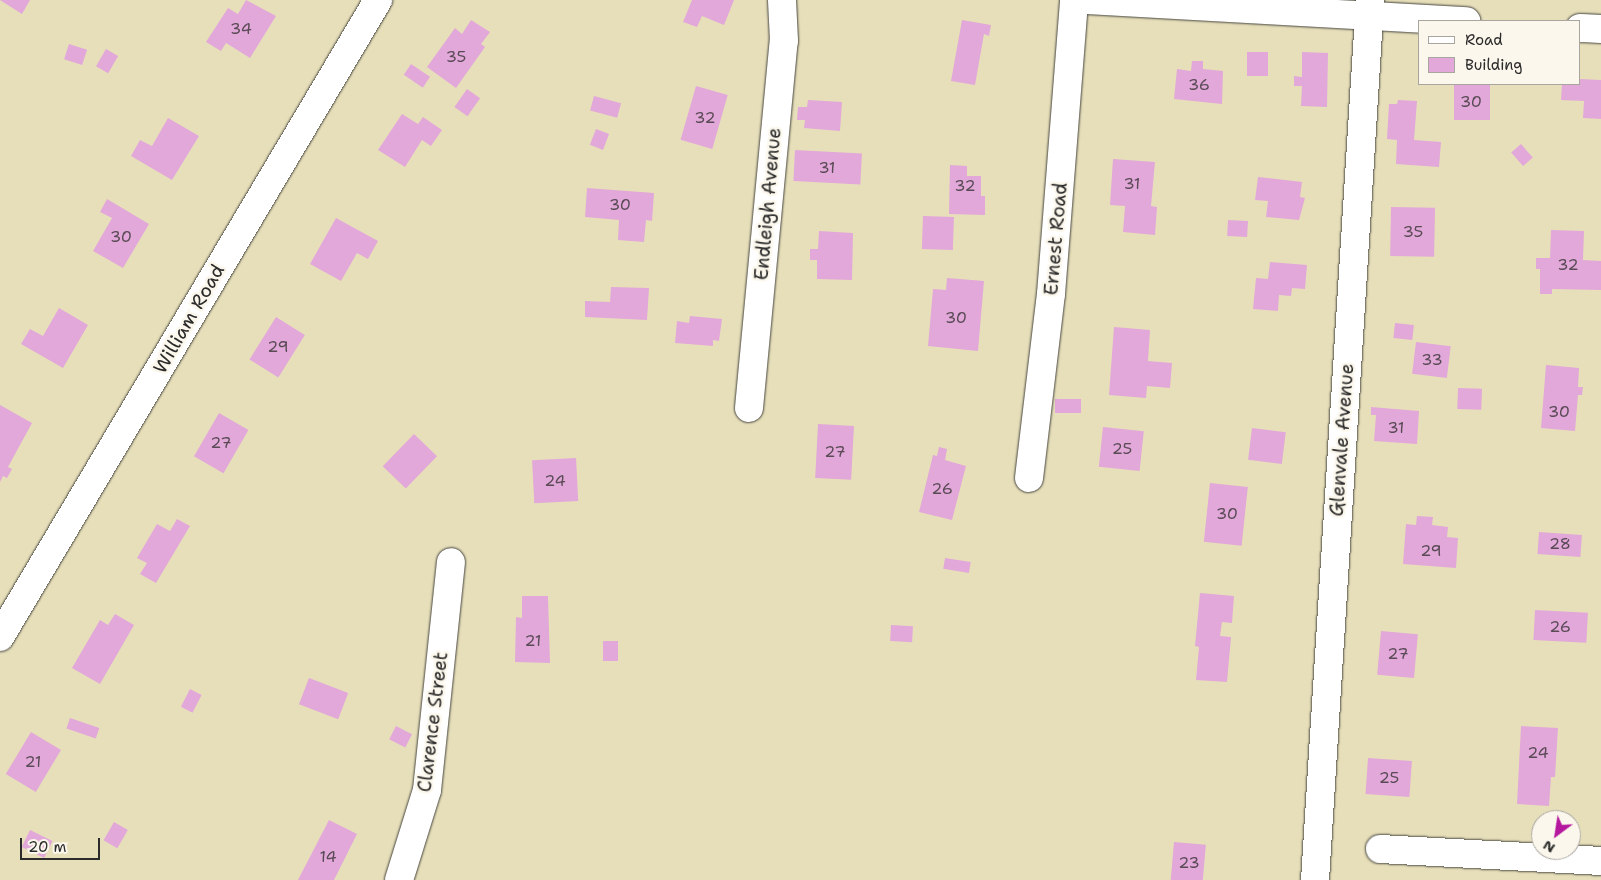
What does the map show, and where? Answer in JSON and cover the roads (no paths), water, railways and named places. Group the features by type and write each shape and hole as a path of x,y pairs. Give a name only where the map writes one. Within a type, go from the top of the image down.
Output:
{"street":[{"name":"William Road","path":"0,637 378,0"},
{"name":"Endleigh Avenue","path":"749,408 784,41 782,0"},
{"name":"Ernest Road","path":"1028,478 1051,294 1074,0"},
{"path":"1087,0 1369,8 1459,20"},
{"name":"Glenvale Avenue","path":"1315,880 1369,8"},
{"path":"1581,28 1601,29"},
{"name":"Clarence Street","path":"399,880 427,790 451,562"},
{"path":"1380,849 1601,861"},
{"path":"1600,880 1601,871"}]}
